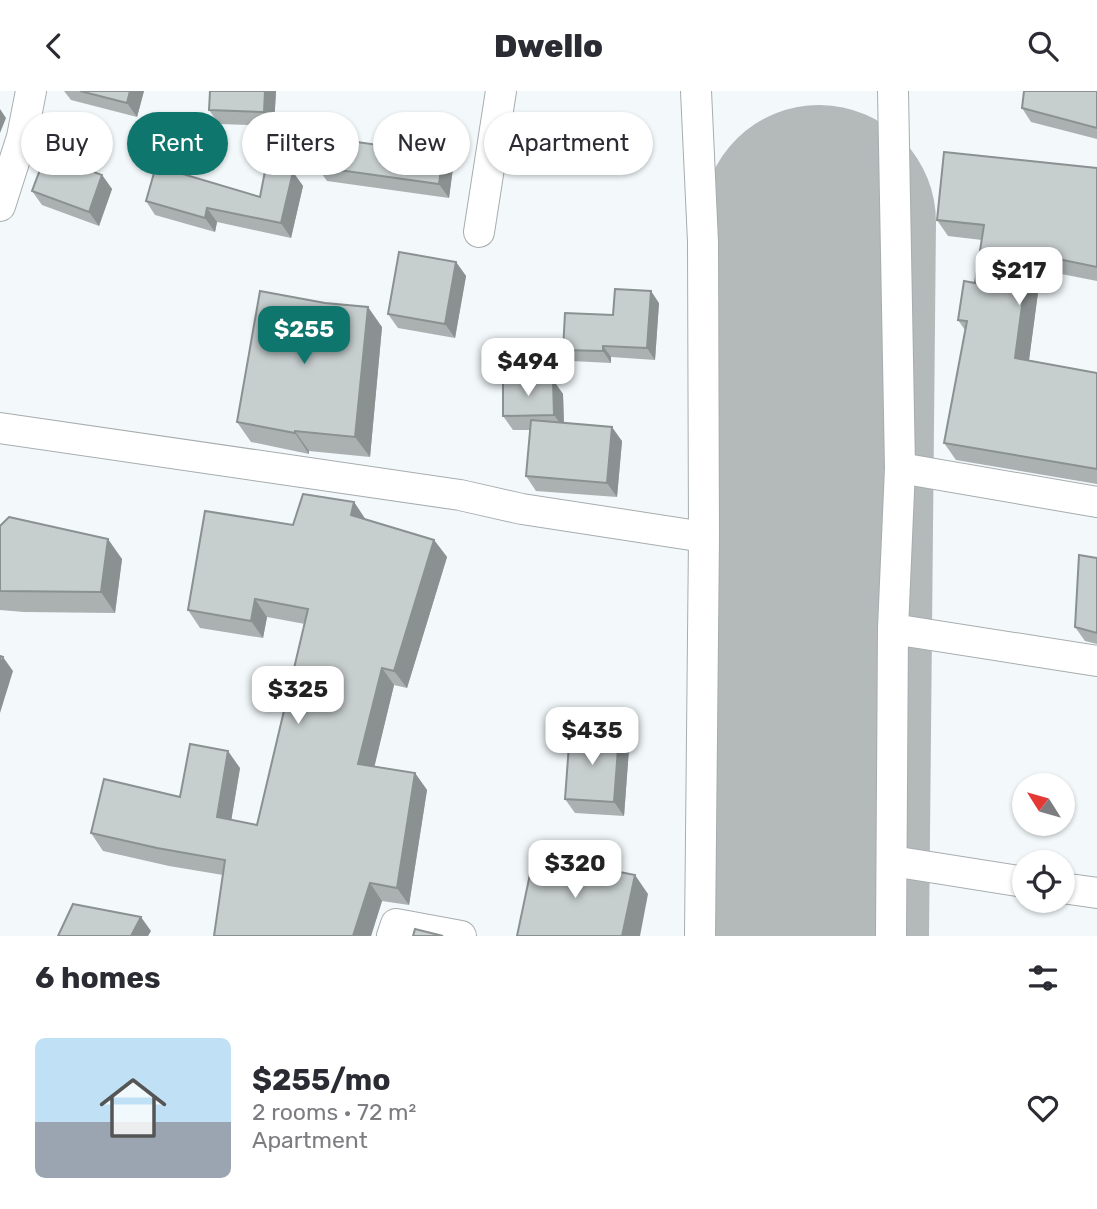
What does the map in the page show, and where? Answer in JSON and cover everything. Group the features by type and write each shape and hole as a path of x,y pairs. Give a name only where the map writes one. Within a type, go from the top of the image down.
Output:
{"street":[{"path":"0,206 22,137 31,91"},
{"path":"479,232 501,91"},
{"path":"696,91 703,242 704,537 700,936"},
{"path":"891,936 893,629 900,468 892,91"},
{"path":"0,428 460,495 522,509 704,537"},
{"path":"900,468 1097,502"},
{"path":"893,629 1097,661"},
{"path":"892,861 1012,880"},
{"path":"1075,890 1097,893"},
{"path":"392,936 396,924 461,936"}],"building":[{"path":"80,91 130,91 127,103"},
{"path":"210,91 265,91 264,112 209,110"},
{"path":"1024,91 1097,91 1097,128 1022,108"},
{"path":"359,142 373,144 373,175 359,173"},
{"path":"944,152 1097,168 1097,267 1029,253 1015,358 1097,373 1097,469 944,443 967,321 958,320 964,281 975,283 984,225 937,220"},
{"path":"38,175 102,175 89,212 32,191"},
{"path":"153,175 186,175 260,197 264,175 292,175 281,223 207,208 205,218 146,201"},
{"path":"374,175 440,175 439,184"},
{"path":"399,252 456,262 445,324 388,314"},
{"path":"615,289 651,291 647,348 603,346 603,351 563,350 565,313 613,315"},
{"path":"260,291 325,303 368,307 355,437 295,433 237,422"},
{"path":"503,380 553,380 554,415 503,416"},
{"path":"531,420 612,427 607,483 526,476"},
{"path":"303,494 354,502 351,515 434,540 394,671 382,668 358,764 415,773 397,888 370,883 353,936 214,936 225,860 91,833 104,779 180,797 190,744 228,751 217,817 257,825 308,609 255,599 251,621 188,610 205,511 293,525"},
{"path":"9,517 108,539 101,592 0,591 0,526"},
{"path":"1079,555 1097,558 1097,633 1075,627"},
{"path":"570,731 619,735 614,802 565,799"},
{"path":"534,855 635,875 622,936 517,936"},
{"path":"73,904 141,917 131,936 58,936"},
{"path":"415,929 443,936 413,936"}],"runway":[{"path":"812,936 819,222"}]}
